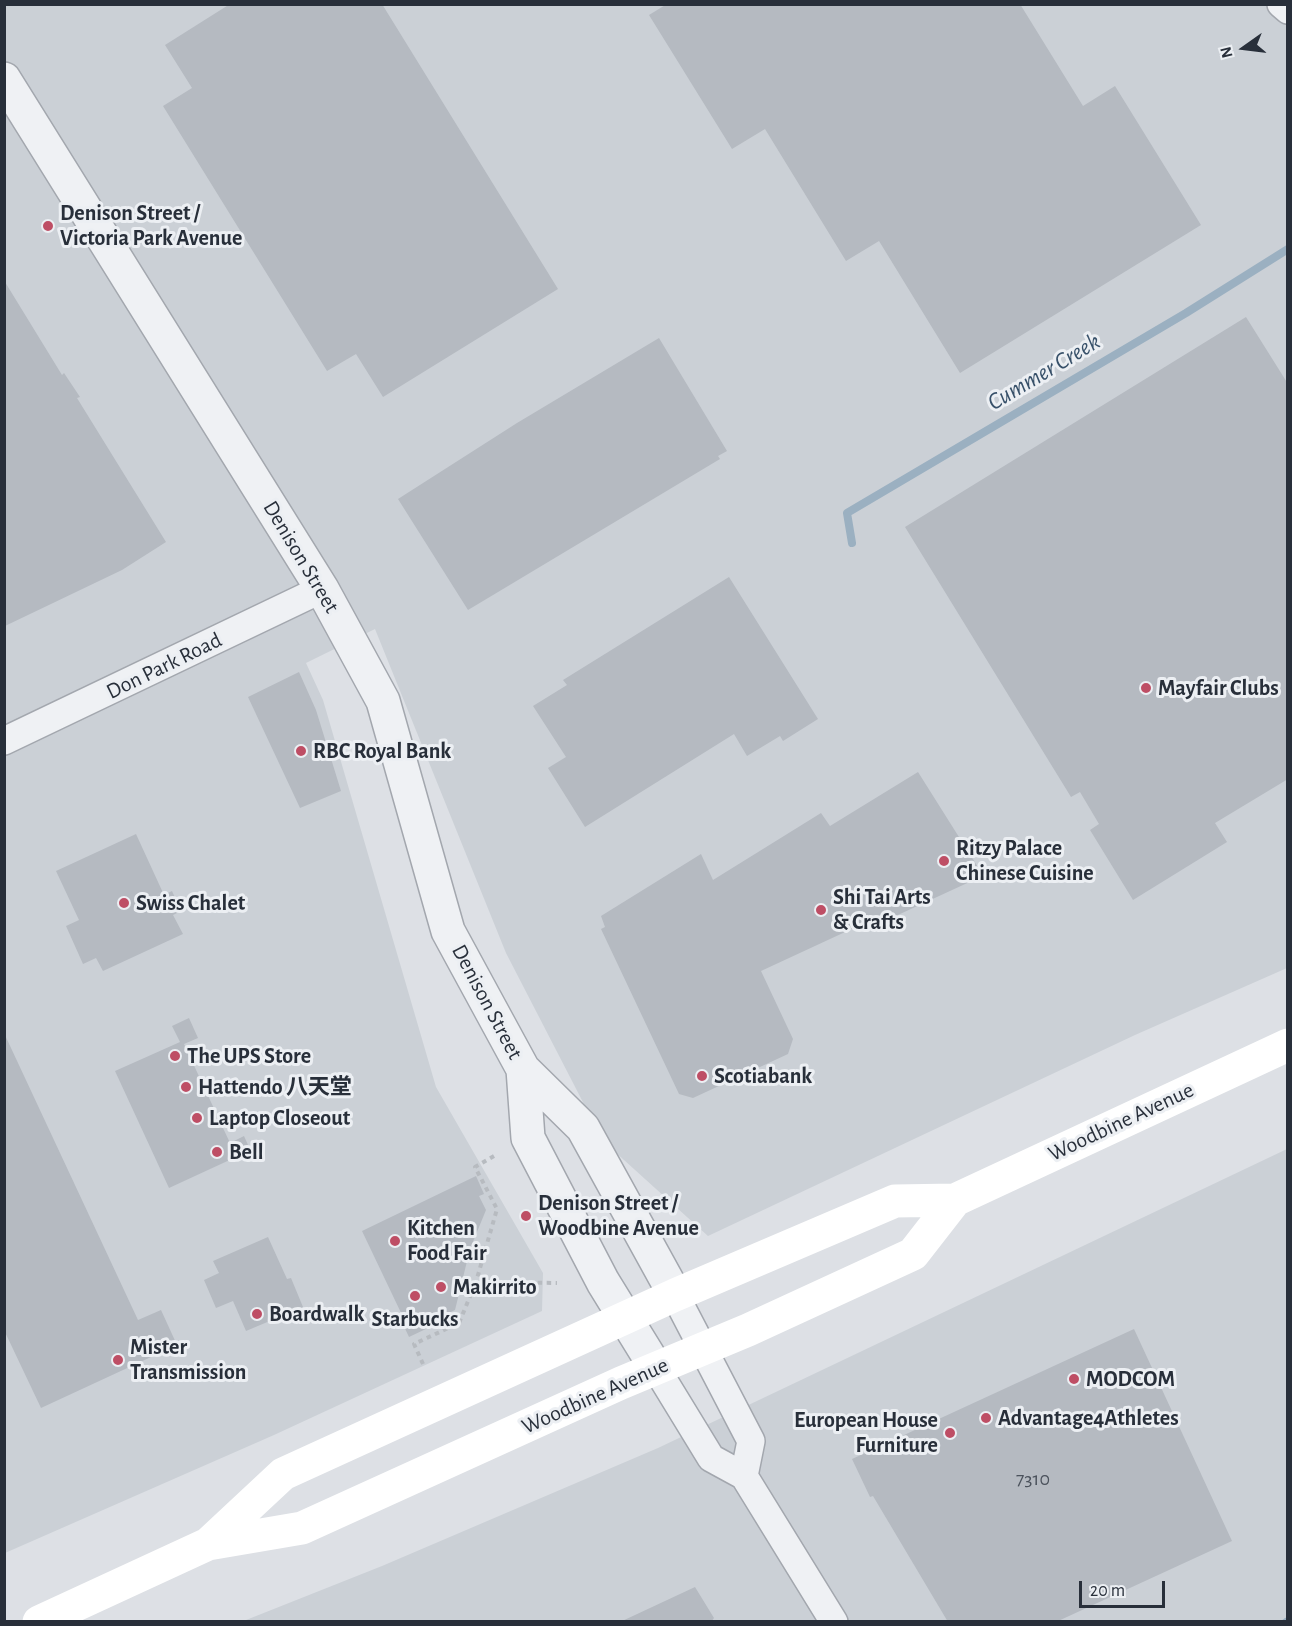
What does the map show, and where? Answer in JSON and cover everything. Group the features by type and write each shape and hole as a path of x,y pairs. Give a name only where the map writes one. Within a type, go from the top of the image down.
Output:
{"main road":[{"name":"Woodbine Avenue","path":"208,1544 283,1474 675,1295 895,1201 956,1200 1287,1045"},
{"name":"Woodbine Avenue","path":"39,1622 208,1544 302,1528 913,1254 956,1200"}],"street":[{"path":"1281,4 1287,10"},
{"name":"Denison Street","path":"4,79 322,589 383,701 448,932 523,1069 583,1128 675,1295 751,1441 744,1476"},
{"name":"Don Park Road","path":"4,741 322,589"},
{"name":"Denison Street","path":"523,1069 528,1138 625,1318 711,1458 744,1476 834,1622"}],"path":[{"path":"423,1364 414,1344 459,1323 477,1282 497,1209 476,1167 494,1156"},
{"path":"477,1282 557,1283"}],"shaded area":[{"path":"5,5 1287,5 1287,968 1135,1035 708,1236 603,1141 506,953 375,629 306,663 323,700 436,1087 543,1273 542,1311 274,1435 5,1553"},
{"path":"1287,1149 1287,1621 241,1622 382,1566 658,1448"}],"building":[{"path":"230,4 382,4 558,289 383,397 356,354 327,371 163,106 192,88 165,45"},
{"path":"667,4 1020,4 1083,106 1115,86 1201,225 960,373 879,241 846,261 765,129 732,149 649,15"},
{"path":"5,282 62,375 64,373 80,397 77,398 166,542 122,570 5,626"},
{"name":"Mayfair Clubs","path":"1246,317 1288,384 1288,779 1215,823 1227,842 1133,900 1090,830 1099,824 1080,792 1071,797 905,527"},
{"path":"659,338 727,451 718,456 720,459 468,610 398,499 517,423"},
{"path":"729,577 818,719 783,741 780,736 747,756 734,734 585,827 548,768 566,757 533,706 567,685 563,680"},
{"name":"RBC Royal Bank","path":"299,672 316,710 341,791 300,808 248,697"},
{"path":"918,772 981,872 974,875 976,879 887,920 884,914 761,971 793,1039 788,1054 693,1098 679,1094 601,929 605,927 601,916 701,854 713,880 821,813 830,826"},
{"name":"Swiss Chalet","path":"136,834 164,895 172,891 181,911 173,915 183,934 103,971 96,958 83,964 66,926 79,920 56,871"},
{"path":"189,1018 198,1038 184,1044 230,1143 244,1136 252,1154 235,1162 234,1158 169,1188 115,1071 180,1042 172,1026"},
{"path":"4,1033 138,1320 161,1310 177,1345 41,1408 4,1330"},
{"path":"476,1176 484,1194 479,1196 486,1210 470,1249 455,1310 426,1324 428,1328 409,1337 400,1318 403,1317 362,1231"},
{"path":"268,1237 287,1279 291,1278 303,1307 246,1331 233,1301 216,1308 204,1280 219,1273 213,1261"},
{"path":"1134,1329 1232,1541 1056,1622 948,1622 873,1496 870,1497 852,1459"},
{"path":"695,1587 714,1618 711,1622 620,1622"}],"waterway":[{"name":"Cummer Creek","path":"852,543 847,513 1186,313 1288,249"}],"place":[{"name":"Denison Street / Victoria Park Avenue","path":"48,226"},
{"name":"Mayfair Clubs","path":"1146,688"},
{"name":"RBC Royal Bank","path":"301,751"},
{"name":"Ritzy Palace Chinese Cuisine","path":"944,861"},
{"name":"Swiss Chalet","path":"124,903"},
{"name":"Shi Tai Arts & Crafts","path":"821,910"},
{"name":"The UPS Store","path":"175,1056"},
{"name":"Scotiabank","path":"702,1076"},
{"name":"Hattendo 八天堂","path":"186,1087"},
{"name":"Laptop Closeout","path":"197,1118"},
{"name":"Bell","path":"217,1152"},
{"name":"Denison Street / Woodbine Avenue","path":"526,1216"},
{"name":"Kitchen Food Fair","path":"395,1241"},
{"name":"Makirrito","path":"441,1287"},
{"name":"Starbucks","path":"415,1296"},
{"name":"Boardwalk","path":"257,1314"},
{"name":"Mister Transmission","path":"118,1360"},
{"name":"MODCOM","path":"1074,1379"},
{"name":"Advantage4Athletes","path":"986,1418"},
{"name":"European House Furniture","path":"950,1433"}]}
